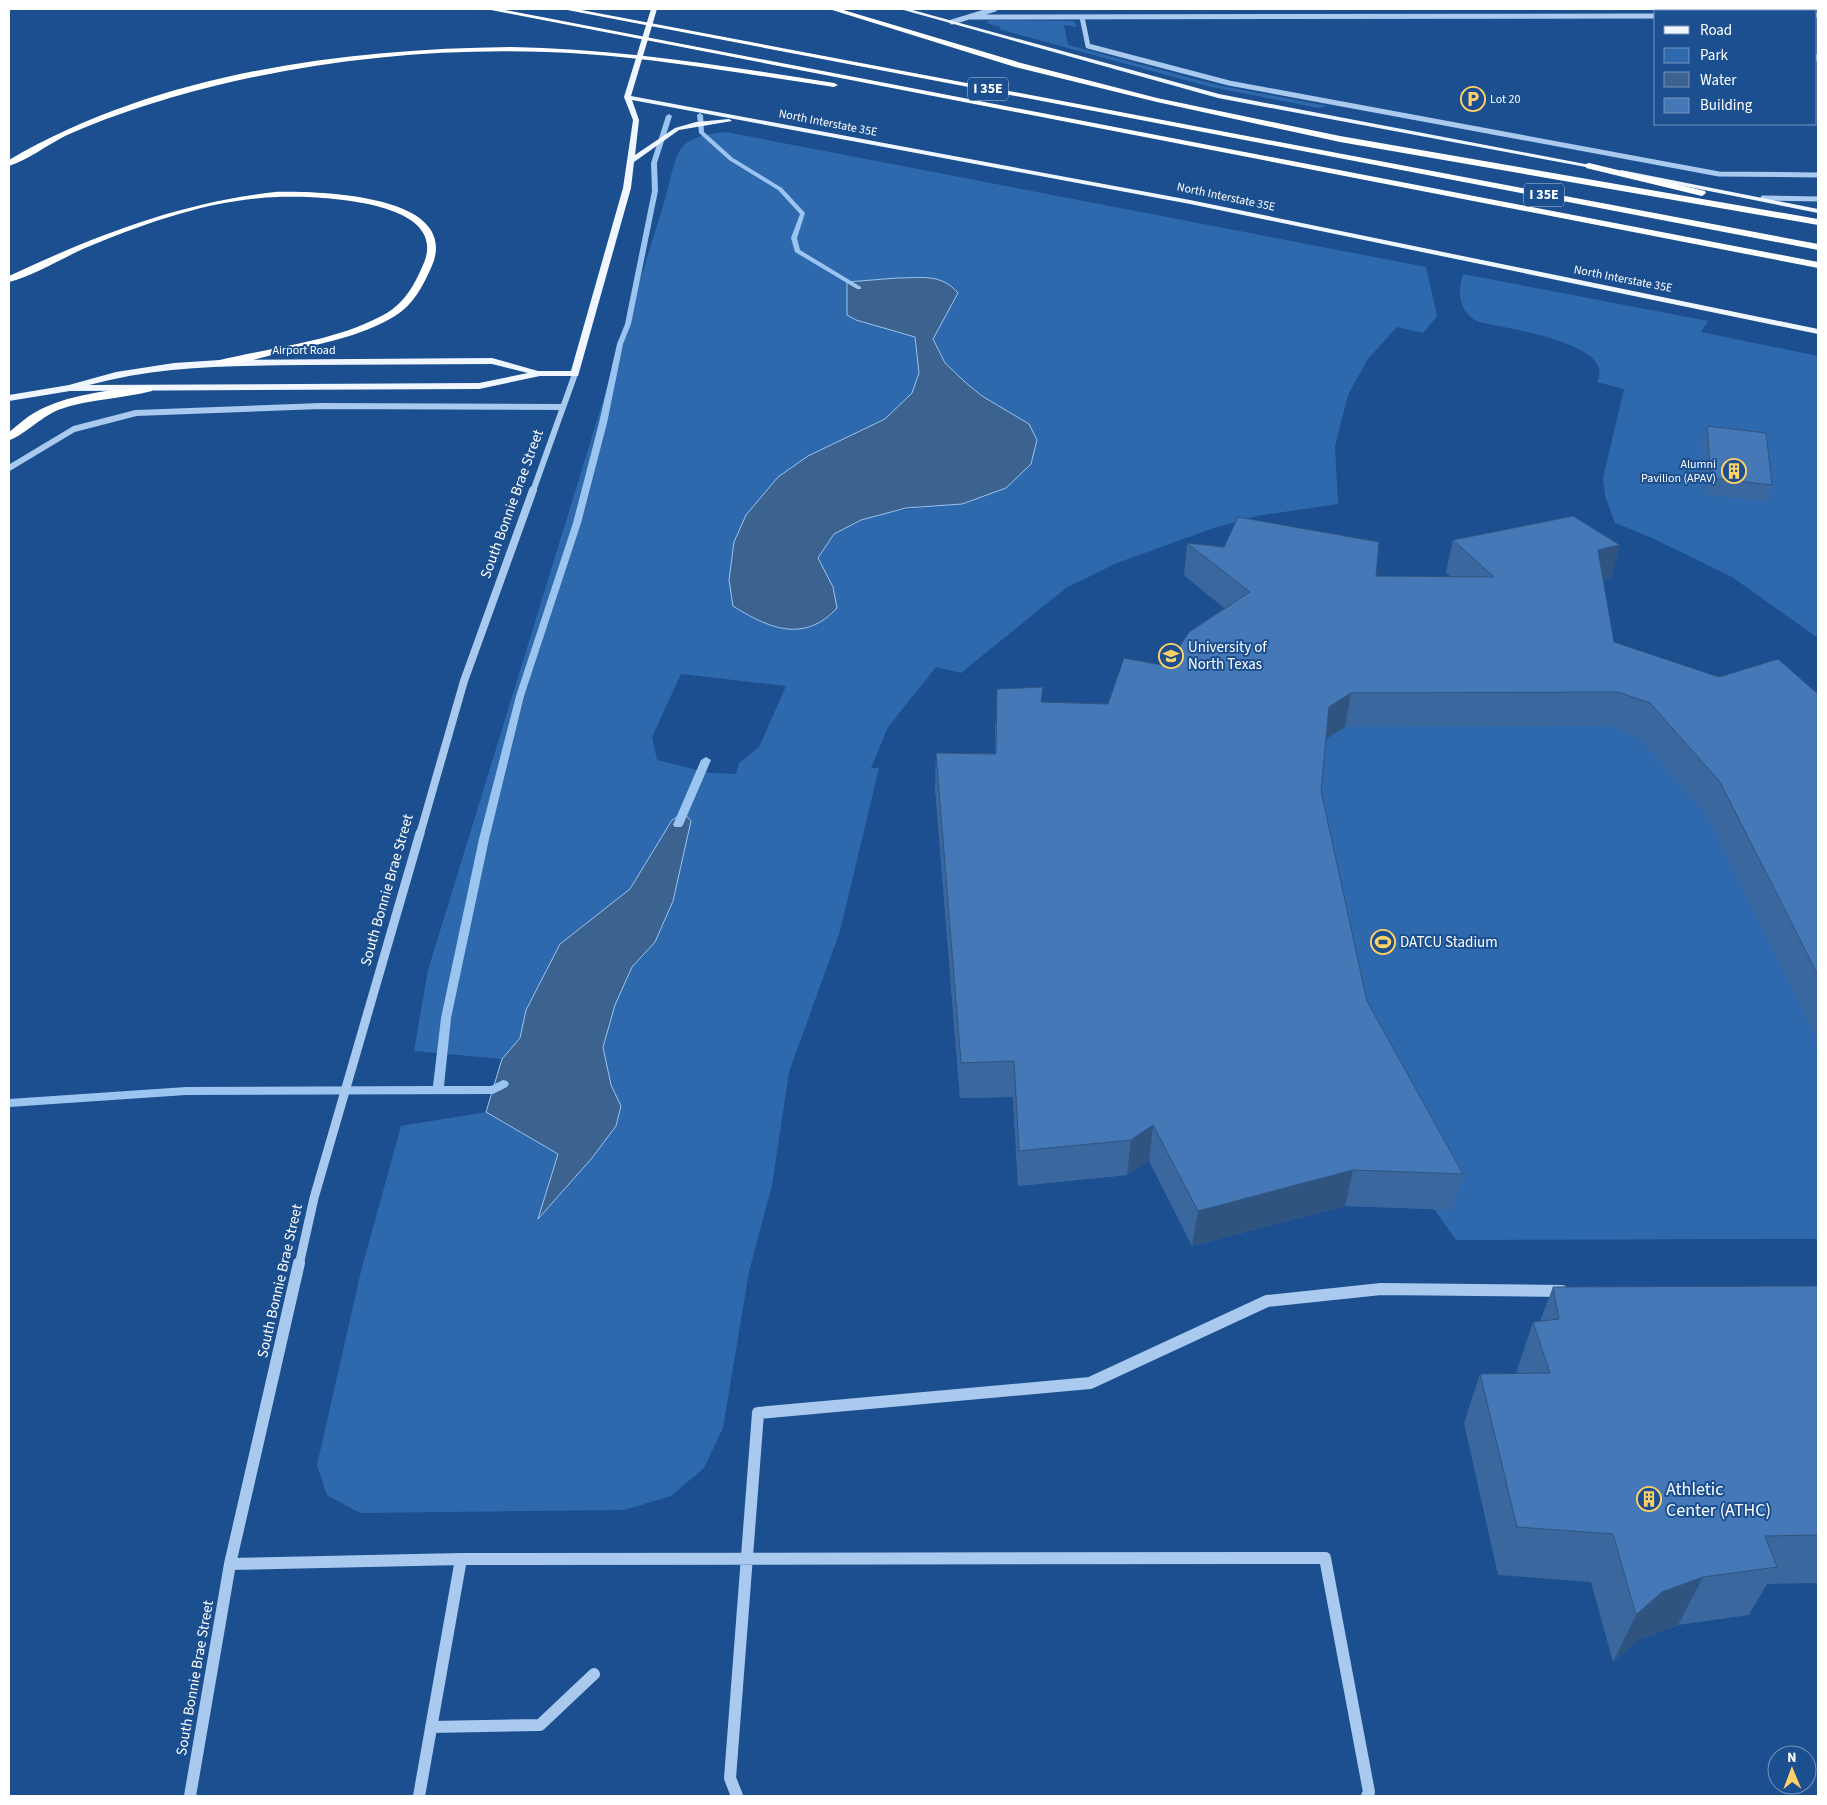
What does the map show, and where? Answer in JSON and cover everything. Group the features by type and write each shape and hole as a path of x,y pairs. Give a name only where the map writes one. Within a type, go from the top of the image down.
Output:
{"highway":[{"name":"I 35E","path":"490,9 1818,265"},
{"name":"I 35E","path":"566,9 1818,247"},
{"path":"833,9 1018,65 1157,100 1340,139 1818,221"},
{"path":"9,163 45,143 104,117 175,94 258,74 337,61 419,52 552,50 649,58 709,66 1176,142"},
{"path":"1129,112 1195,128"},
{"path":"1589,166 1818,221"},
{"path":"9,279 156,218 190,207 260,195 314,194 364,200 404,214 420,223 430,236 433,248 423,277 413,294 401,308 385,318 320,340 220,363"},
{"path":"9,437 38,415 72,402 106,393 148,389"}],"main road":[{"path":"627,97 654,9"},
{"path":"903,9 1218,96 1764,198 1818,210"},
{"name":"North Interstate 35E","path":"627,97 1190,202 1818,332"},
{"name":"South Bonnie Brae Street","path":"575,374 632,160 636,120 627,97"},
{"path":"632,160 677,129 696,124 744,120"},
{"name":"Airport Road","path":"9,398 70,388 116,374 174,366 220,363 492,361 540,373 575,374"},
{"name":"Airport Road","path":"70,388 479,386 540,373"}],"street":[{"path":"952,22 995,9"},
{"path":"968,17 1654,16"},
{"path":"1082,17 1088,46 1229,83 1703,171 1732,175 1818,175"},
{"path":"1764,198 1818,199"},
{"name":"South Bonnie Brae Street","path":"190,1796 230,1564 314,1198 464,681 575,374"},
{"path":"9,468 74,429 136,413 321,406 562,407"},
{"path":"736,1796 730,1778 758,1413 1090,1383 1267,1301 1381,1289 1570,1291"},
{"path":"230,1564 461,1559 746,1557 1325,1558 1369,1792 1367,1796"},
{"path":"419,1796 461,1559"},
{"path":"431,1727 540,1725 594,1674"}],"green space":[{"path":"989,20 1074,21 1077,27 1064,25 1068,45 1217,85 1328,106 1318,108 1207,86 999,29 1001,27 986,23"},
{"path":"726,132 1426,267 1437,316 1423,333 1397,327 1368,359 1348,395 1335,446 1338,504 1257,516 1214,528 1117,563 1066,588 961,673 936,667 888,727 871,768 879,768 840,931 789,1072 772,1185 749,1272 723,1428 704,1468 671,1496 624,1510 360,1513 327,1495 317,1465 361,1271 401,1126 486,1112 558,1154 539,1218 592,1158 616,1126 621,1106 611,1085 603,1047 615,1005 632,967 655,942 673,901 691,821 672,821 630,889 560,944 526,1010 520,1038 502,1059 414,1051 428,970 666,196 673,167 681,149 687,143 696,138","holes":["897,278 930,278 938,280 951,287 958,294 933,338 945,363 982,396 1029,424 962,504 913,509 875,516 858,521 833,536 818,558 833,587 734,542 808,456 885,419 912,393 919,373 915,337 856,320","681,674 786,686 759,747 739,763 736,774 710,773 657,760 652,737"]},
{"path":"1463,274 1708,321 1701,332 1818,356 1818,638 1732,577 1652,538 1615,523 1605,496 1603,478 1624,389 1597,382 1599,368 1591,357 1575,347 1532,333 1479,322 1472,318 1461,302 1460,288"},
{"name":"DATCU Stadium","path":"1564,548 1611,577 1589,583 1604,675 1818,740 1818,1239 1456,1240 1434,1209 1345,1206 1192,1246 1149,1161 1127,1175 1018,1186 1013,1097 960,1098 935,787 995,788 995,723 1041,721 1105,738 1251,629 1184,575 1371,606 1475,600 1446,572"}],"water":[{"path":"922,277 938,279 945,282 958,293 933,339 945,363 965,382 982,396 1029,424 1037,440 1031,464 1006,488 962,504 906,508 861,520 834,534 818,558 833,587 837,608 812,626 799,629 786,629 759,621 733,606 729,580 734,542 746,515 778,477 808,456 885,419 912,393 919,373 915,337 856,320 847,315 847,282"},
{"path":"684,813 691,821 673,901 655,942 632,967 615,1005 603,1047 611,1085 621,1106 616,1126 592,1158 538,1219 558,1154 486,1112 502,1059 520,1038 526,1010 560,944 630,889 672,820"}],"building":[{"path":"1707,426 1766,433 1772,485 1711,478"},
{"path":"1573,516 1620,545 1598,550 1614,642 1719,677 1778,659 1818,694 1818,975 1720,782 1650,703 1618,692 1351,693 1329,707 1321,791 1367,1001 1463,1174 1353,1170 1198,1211 1153,1125 1131,1140 1019,1151 1014,1061 961,1063 936,753 996,754 997,689 1043,687 1041,702 1108,704 1124,658 1167,666 1189,632 1250,592 1187,543 1224,547 1238,517 1379,542 1376,576 1494,577 1453,540"},
{"name":"Athletic Center (ATHC)","path":"1818,1286 1818,1535 1765,1536 1777,1567 1703,1577 1662,1592 1636,1615 1613,1534 1517,1527 1480,1374 1550,1373 1533,1322 1559,1319 1553,1287"}],"waterway":[{"path":"700,115 701,132 731,159 780,189 803,214 794,238 797,251 859,288"},
{"path":"438,1090 446,1018 484,839 520,696 577,523 603,423 620,344 628,324 655,191 654,163 669,116"},
{"path":"678,825 706,760"},
{"path":"9,1103 186,1091 493,1090 503,1084"}],"place":[{"name":"Lot 20","path":"1473,99"},
{"name":"Alumni Pavilion (APAV)","path":"1734,471"},
{"name":"University of North Texas","path":"1171,656"},
{"name":"DATCU Stadium","path":"1383,942"},
{"name":"Athletic Center (ATHC)","path":"1649,1499"}]}
